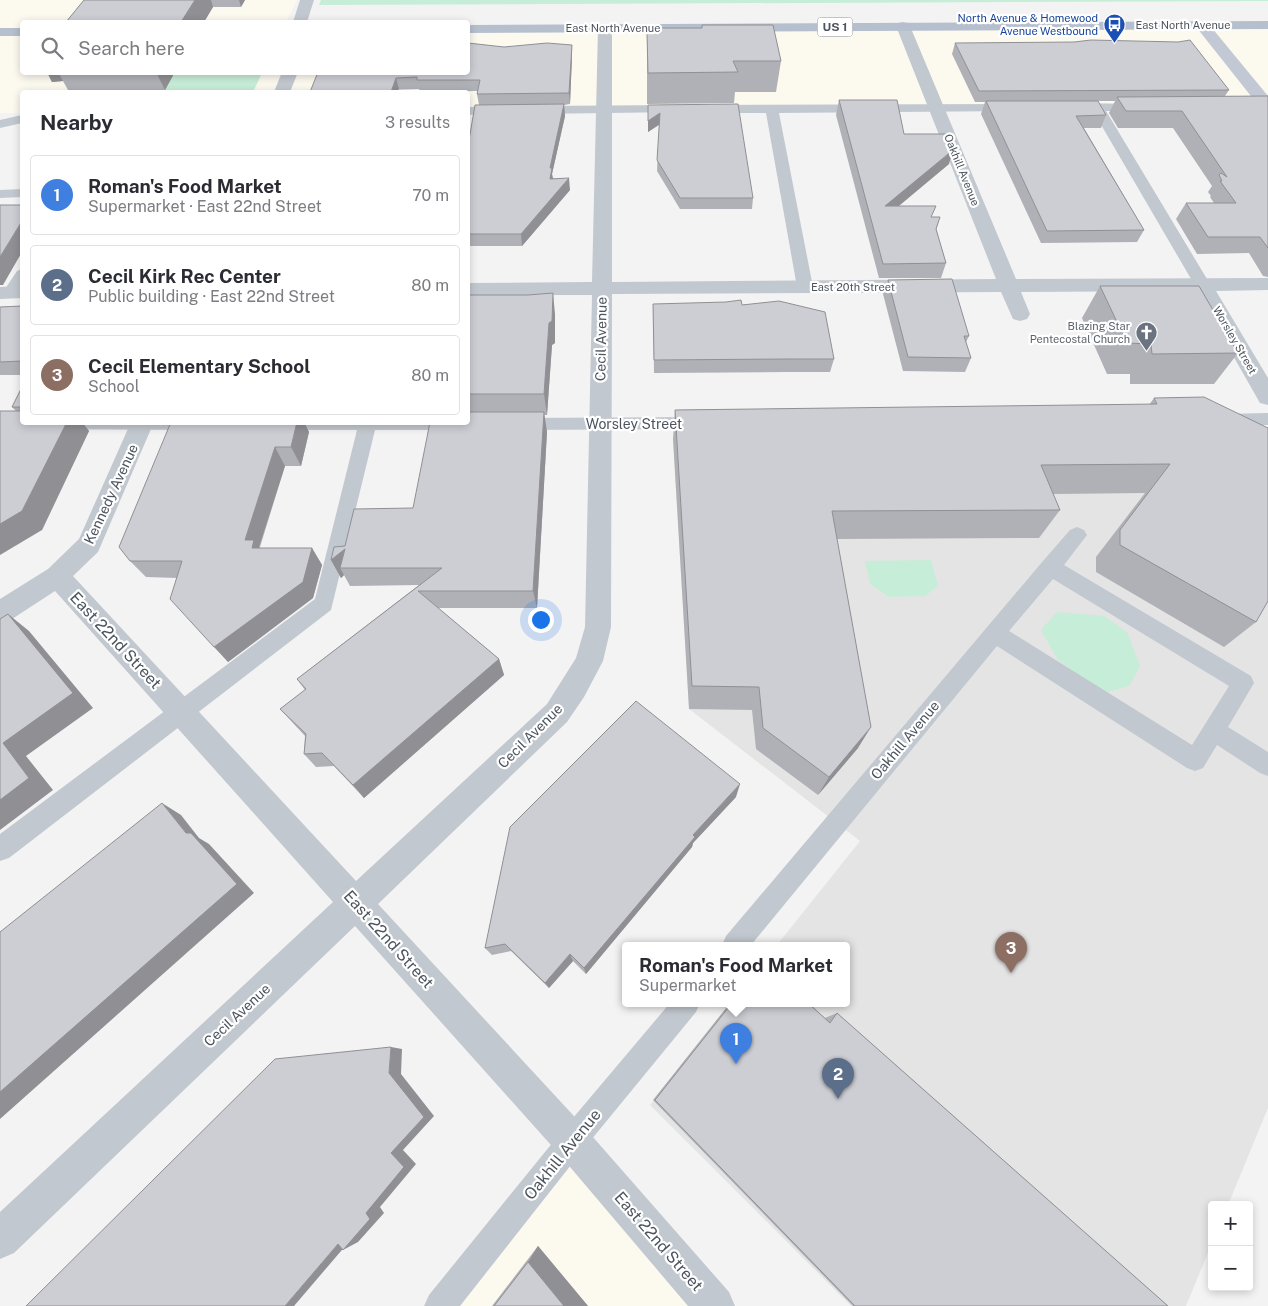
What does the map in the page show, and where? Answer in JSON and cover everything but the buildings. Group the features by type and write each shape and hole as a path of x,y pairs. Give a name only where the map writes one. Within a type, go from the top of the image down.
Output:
{"main road":[{"name":"East North Avenue","path":"470,29 1268,25"},
{"path":"0,32 20,32"}],"street":[{"path":"300,20 302,10 308,0"},
{"path":"1202,24 1268,106"},
{"name":"Oakhill Avenue","path":"903,26 1020,314"},
{"name":"Cecil Avenue","path":"0,1239 556,713 574,688 589,661 598,627 606,28"},
{"path":"283,90 289,75"},
{"name":"Worsley Street","path":"1202,284 1268,396"},
{"name":"East 20th Street","path":"470,290 1268,284"},
{"name":"Kennedy Avenue","path":"0,613 57,576 89,546 142,425"},
{"name":"East 22nd Street","path":"57,576 572,1140 715,1306"}],"lane":[{"path":"1250,106 1268,106"},
{"path":"1059,107 1155,107"},
{"path":"1097,107 1202,284"},
{"path":"470,110 1021,108"},
{"path":"772,109 805,287"},
{"path":"0,124 20,119"},
{"path":"0,194 20,194"},
{"path":"11,292 20,277"},
{"path":"1199,420 1268,420"},
{"name":"Worsley Street","path":"503,424 718,423"},
{"path":"0,424 20,424"},
{"path":"470,424 474,424"},
{"path":"0,849 324,604 368,425"},
{"name":"Oakhill Avenue","path":"737,942 1077,535"},
{"path":"994,633 1195,760 1243,683 1050,567"},
{"path":"1213,730 1268,765"},
{"name":"Oakhill Avenue","path":"440,1306 572,1140 684,1007"}],"shaded area":[{"path":"0,0 297,0 287,20 20,20 20,75 470,75 470,27 1268,25 1268,106 470,111 470,90 20,90 20,113 0,113"},
{"path":"1268,432 1268,1108 1230,1201 1208,1201 1208,1253 1186,1306 851,1306 650,1105 728,1007 850,1007 850,942 779,942 860,841 689,709 673,439"},
{"path":"580,1153 728,1306 456,1306"}],"green space":[{"path":"321,0 1268,0 1268,1 319,5"},
{"path":"174,75 261,75 254,90 164,90"},
{"path":"931,560 938,586 925,596 889,597 870,584 865,561"},
{"path":"1057,612 1104,616 1127,632 1140,666 1129,686 1104,693 1058,660 1041,630"}],"place":[{"name":"North Avenue & Homewood Avenue Westbound","path":"1114,43"},
{"name":"Blazing Star Pentecostal Church","path":"1146,351"},
{"name":"Cecil Elementary School","path":"1011,973"},
{"name":"Roman's Food Market","path":"736,1064"},
{"name":"Cecil Kirk Rec Center","path":"838,1099"}]}
